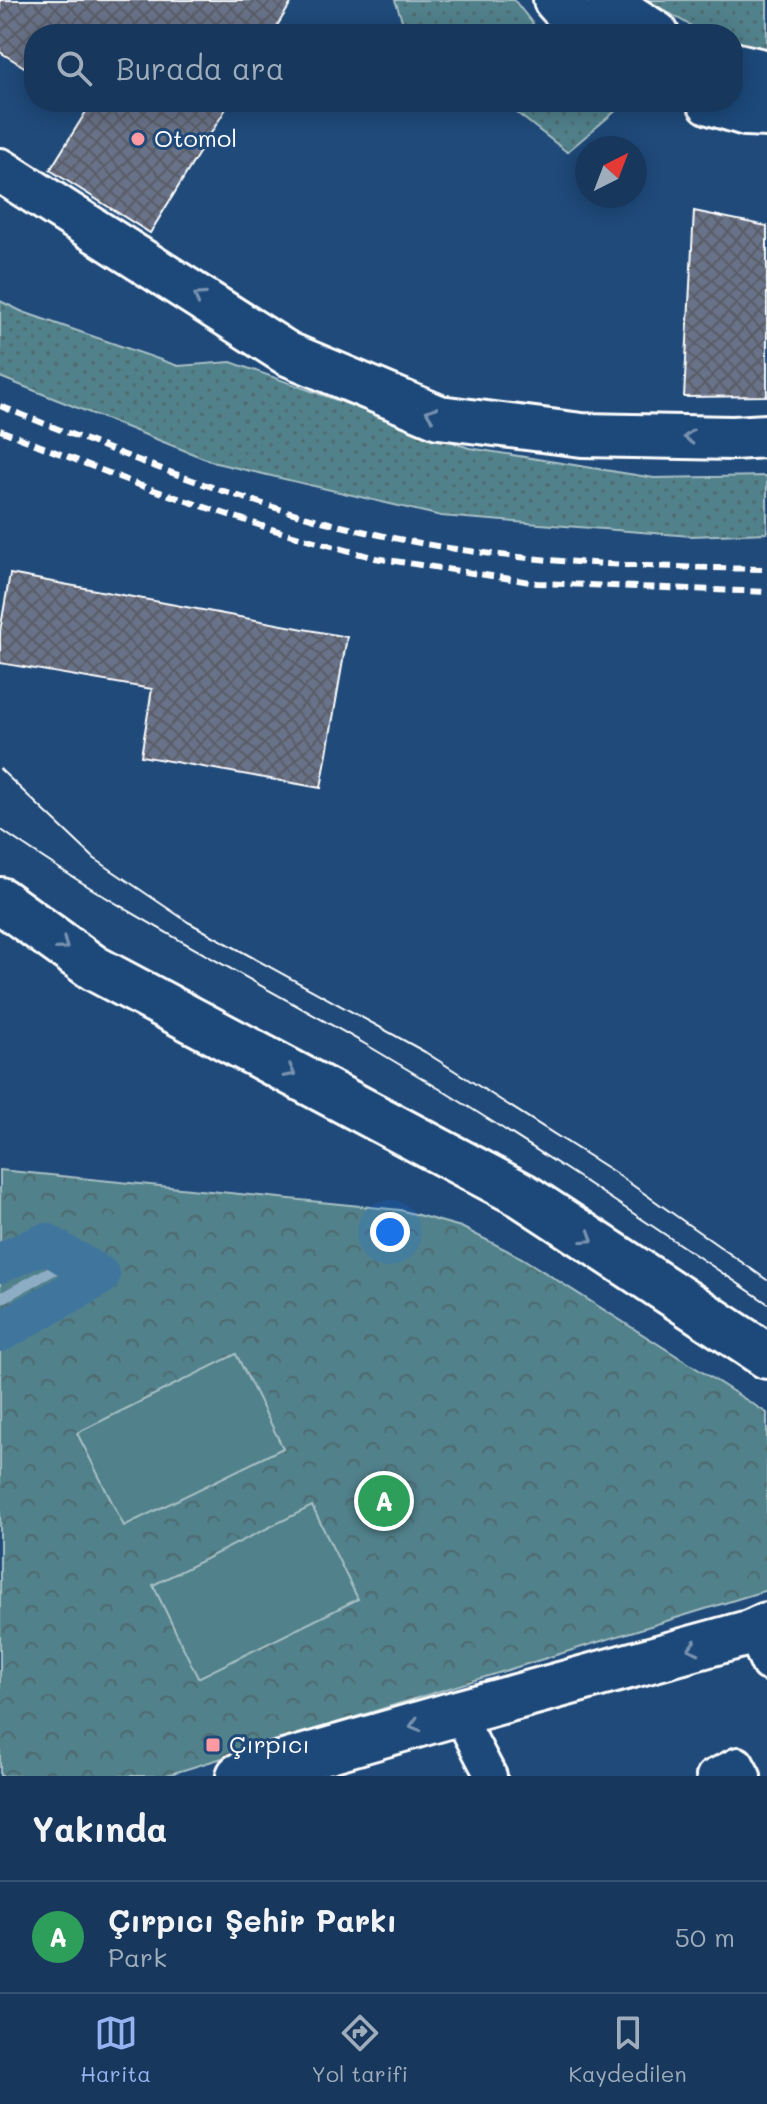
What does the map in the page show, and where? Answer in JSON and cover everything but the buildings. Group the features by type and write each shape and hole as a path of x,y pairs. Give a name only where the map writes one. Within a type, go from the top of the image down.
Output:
{"main road":[{"path":"556,0 579,24"},
{"path":"610,0 640,24"},
{"path":"743,67 767,73"},
{"path":"743,112 767,114"},
{"path":"0,170 288,354 439,417 582,435 767,436"},
{"path":"0,900 94,968 522,1195 767,1356"},
{"path":"239,1776 458,1713 762,1641"}],"street":[{"path":"458,1713 491,1776"},
{"path":"712,1776 738,1763 745,1776"}],"green space":[{"path":"395,0 514,0 533,24 403,24"},
{"path":"647,0 767,0 767,48 743,43 743,24 688,24"},
{"path":"516,112 614,112 586,136 575,136 575,145 567,152"},
{"path":"0,301 23,312 178,366 231,362 469,448 654,478 767,476 767,533 691,536 441,516 216,463 0,377"},
{"path":"0,1170 400,1210 461,1227 522,1258 767,1413 767,1590 164,1776 0,1776"},
{"path":"236,1354 283,1448 124,1526 77,1433"},
{"path":"312,1506 358,1599 198,1678 153,1585"}],"waterway":[{"path":"0,1263 45,1243 100,1276 0,1332"},
{"path":"0,1299 73,1259"}],"tram line":[{"path":"0,769 95,859 188,922 425,1052 611,1170 767,1280"},
{"path":"0,829 134,914 365,1044 467,1106 767,1303"}],"railway":[{"path":"0,406 235,495 380,535 524,558 621,565 767,569"},
{"path":"0,430 139,485 271,529 375,558 537,583 767,592"}],"place":[{"name":"Otomol","path":"138,139"},
{"name":"Çırpıcı Şehir Parkı","path":"384,1501"},
{"name":"Çırpıcı","path":"213,1745"}]}
